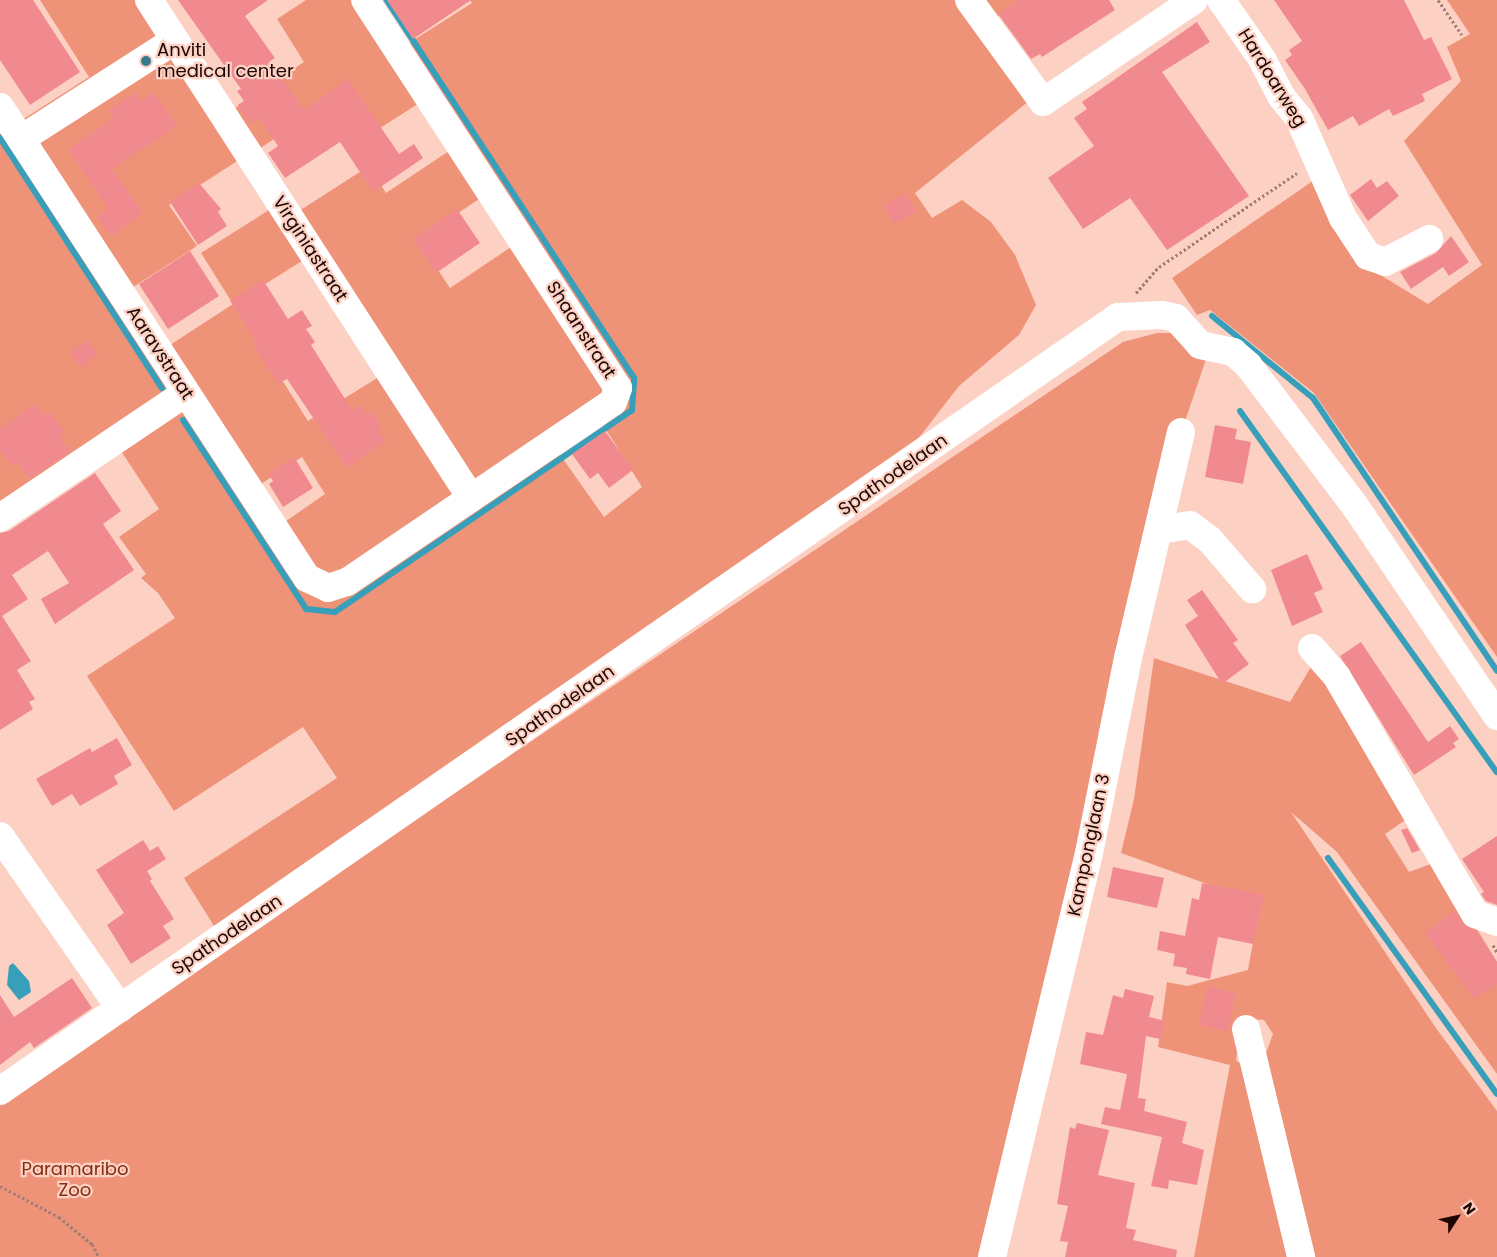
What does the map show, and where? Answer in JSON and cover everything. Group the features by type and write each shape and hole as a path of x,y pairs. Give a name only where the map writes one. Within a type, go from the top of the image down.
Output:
{"street":[{"name":"Virginiastraat","path":"150,0 471,498"},
{"name":"Shaanstraat","path":"328,588 347,582 613,402 618,388 365,0"},
{"path":"969,0 1043,102 1194,0"},
{"name":"Hardoarweg","path":"1221,0 1262,59 1281,96 1299,118 1343,218 1368,256 1385,262 1429,239"},
{"path":"21,139 176,40"},
{"name":"Aaravstraat","path":"0,108 307,578 328,588"},
{"path":"1118,317 1162,315 1176,318 1200,345 1233,352 1271,392 1355,506 1497,716"},
{"name":"Spathodelaan","path":"0,1091 387,826 1118,317"},
{"path":"0,518 185,392"},
{"name":"Kamponglaan 3","path":"992,1257 1089,853 1128,658 1160,530 1181,432"},
{"path":"1160,530 1190,525 1210,540 1252,588"},
{"path":"1312,648 1337,677 1475,914 1497,922"},
{"path":"0,836 120,1008"},
{"path":"1246,1029 1301,1257"}],"path":[{"path":"1438,0 1462,35"},
{"path":"1118,317 1144,281 1159,268 1318,159"},
{"path":"0,1186 59,1217 92,1244 99,1257"}],"green space":[{"path":"40,0 140,0 242,158 169,205 197,246 130,289 19,122 89,77"},
{"path":"306,0 354,0 421,102 355,144 329,104 257,150 232,110 304,62 277,19"},
{"path":"470,0 1021,0 994,20 1044,89 915,193 932,218 962,200 991,222 1015,255 1036,305 1019,335 959,386 890,475 219,934 184,878 337,778 303,727 174,811 87,676 175,618 158,593 141,578 146,574 119,537 159,509 108,431 0,504 0,123 318,595 556,449 604,517 642,487 600,420 616,409 406,45 472,3"},
{"path":"1447,0 1497,0 1497,657 1314,393 1210,310 1197,315 1172,278 1317,178 1364,265 1428,304 1482,265 1404,141 1461,81 1447,47 1470,34"},
{"path":"452,149 482,197 418,240 450,288 514,245 605,391 477,480 464,475 296,213 369,166 386,193"},
{"path":"272,208 305,259 234,304 308,421 382,375 455,492 451,501 333,578 322,578 282,524 325,494 302,457 258,486 167,347 233,304 201,253"},
{"name":"Paramaribo Zoo","path":"1157,333 1176,333 1207,356 1169,469 988,1257 0,1257 0,1100 1123,342"},
{"path":"1154,658 1290,702 1311,667 1334,687 1417,812 1385,834 1409,872 1436,862 1497,962 1497,1074 1337,852 1291,812 1436,1028 1497,1111 1497,1257 1306,1257 1260,1069 1273,1034 1264,1020 1251,1019 1241,1027 1236,1060 1252,1075 1295,1257 1194,1257 1230,1065 1158,1047 1167,982 1187,986 1248,970 1260,903 1121,853 1134,799"}],"water":[{"path":"13,963 29,981 31,992 19,1000 7,985 9,966"}],"building":[{"path":"0,0 33,0 80,72 30,105 0,60"},
{"path":"178,0 268,0 245,16 275,58 270,61 304,110 348,79 399,154 414,144 423,158 373,192 340,142 285,178 268,153 278,146 259,118 250,124 238,105 244,101 237,91 241,89"},
{"path":"387,0 471,0 413,39"},
{"path":"1019,0 1109,0 1115,10 1042,57 1040,54 1031,59 998,14"},
{"path":"1274,0 1404,0 1424,40 1431,37 1452,79 1422,94 1425,101 1393,116 1389,109 1359,126 1353,116 1328,130 1305,89 1285,60 1292,55 1289,50 1302,41"},
{"path":"1197,22 1210,42 1162,72 1249,196 1167,250 1130,198 1083,229 1048,178 1094,146 1074,118 1087,109 1082,102"},
{"path":"135,92 141,101 154,92 177,126 112,169 143,213 112,236 97,216 108,208 68,149 114,118 109,110"},
{"path":"1371,179 1377,188 1387,181 1399,196 1368,221 1350,195"},
{"path":"199,183 221,209 218,212 227,226 198,245 170,202"},
{"path":"905,193 916,212 894,224 884,206"},
{"path":"457,209 480,243 436,273 413,239"},
{"path":"1451,236 1469,262 1449,276 1443,267 1411,289 1400,272 1436,253"},
{"path":"190,251 219,296 168,329 139,284"},
{"path":"263,280 288,319 302,310 312,326 306,329 315,342 311,345 352,410 360,405 367,414 371,411 382,427 378,430 385,441 347,468 287,379 278,384 252,343 256,341 230,301"},
{"path":"88,340 98,355 80,367 70,352"},
{"path":"36,404 44,415 50,412 65,433 60,437 70,452 30,479 17,462 11,466 0,450 0,429"},
{"path":"1215,425 1237,429 1235,439 1251,442 1243,484 1205,477"},
{"path":"605,431 633,470 609,488 598,473 590,479 572,454"},
{"path":"294,457 313,488 283,507 269,484 273,481 268,474"},
{"path":"95,473 121,511 103,524 134,570 55,624 41,599 69,583 48,551 12,575 28,599 2,616 31,661 17,670 35,699 29,702 33,709 0,730 0,533 9,531"},
{"path":"1307,554 1323,589 1314,593 1323,612 1292,626 1271,570"},
{"path":"1202,590 1238,640 1233,643 1249,664 1222,684 1185,625 1198,616 1187,600"},
{"path":"1361,642 1428,742 1450,726 1459,739 1453,743 1456,747 1414,775 1340,656"},
{"path":"117,738 132,765 114,776 118,784 80,806 72,794 52,806 36,779 90,748 92,752"},
{"path":"1407,828 1420,850 1412,853 1401,830"},
{"path":"1497,836 1497,905 1486,901 1481,894 1484,892 1462,859"},
{"path":"143,840 150,851 158,846 166,859 147,871 152,879 150,881 174,919 163,926 171,938 131,964 107,925 124,913 96,870"},
{"path":"1113,867 1164,878 1157,908 1107,897"},
{"path":"1202,883 1264,895 1253,944 1218,937 1210,979 1186,974 1187,968 1173,966 1175,954 1157,950 1160,931 1185,936 1192,898 1199,900"},
{"path":"1455,911 1462,922 1475,930 1497,962 1497,984 1475,999 1425,933"},
{"path":"72,978 92,1008 34,1048 30,1042 0,1065 0,995 14,1017"},
{"path":"1208,986 1236,993 1228,1031 1199,1025"},
{"path":"1125,989 1154,996 1149,1017 1165,1021 1160,1039 1146,1036 1138,1098 1146,1099 1144,1111 1187,1122 1182,1143 1204,1150 1197,1185 1169,1180 1168,1189 1151,1186 1162,1137 1101,1124 1105,1107 1120,1110 1127,1074 1080,1064 1086,1032 1103,1035 1113,995 1123,998"},
{"path":"1077,1123 1109,1130 1098,1175 1135,1183 1126,1228 1136,1230 1133,1240 1177,1250 1176,1257 1065,1257 1068,1242 1060,1241 1068,1206 1057,1204 1070,1127 1075,1129"}],"waterway":[{"path":"183,420 306,609 335,612 632,410 634,378 387,0"},
{"path":"0,138 162,388"},
{"path":"1212,316 1313,398 1497,671"},
{"path":"1240,411 1497,772"},
{"path":"1328,858 1497,1094"}],"place":[{"name":"Anviti medical center","path":"146,61"}]}
